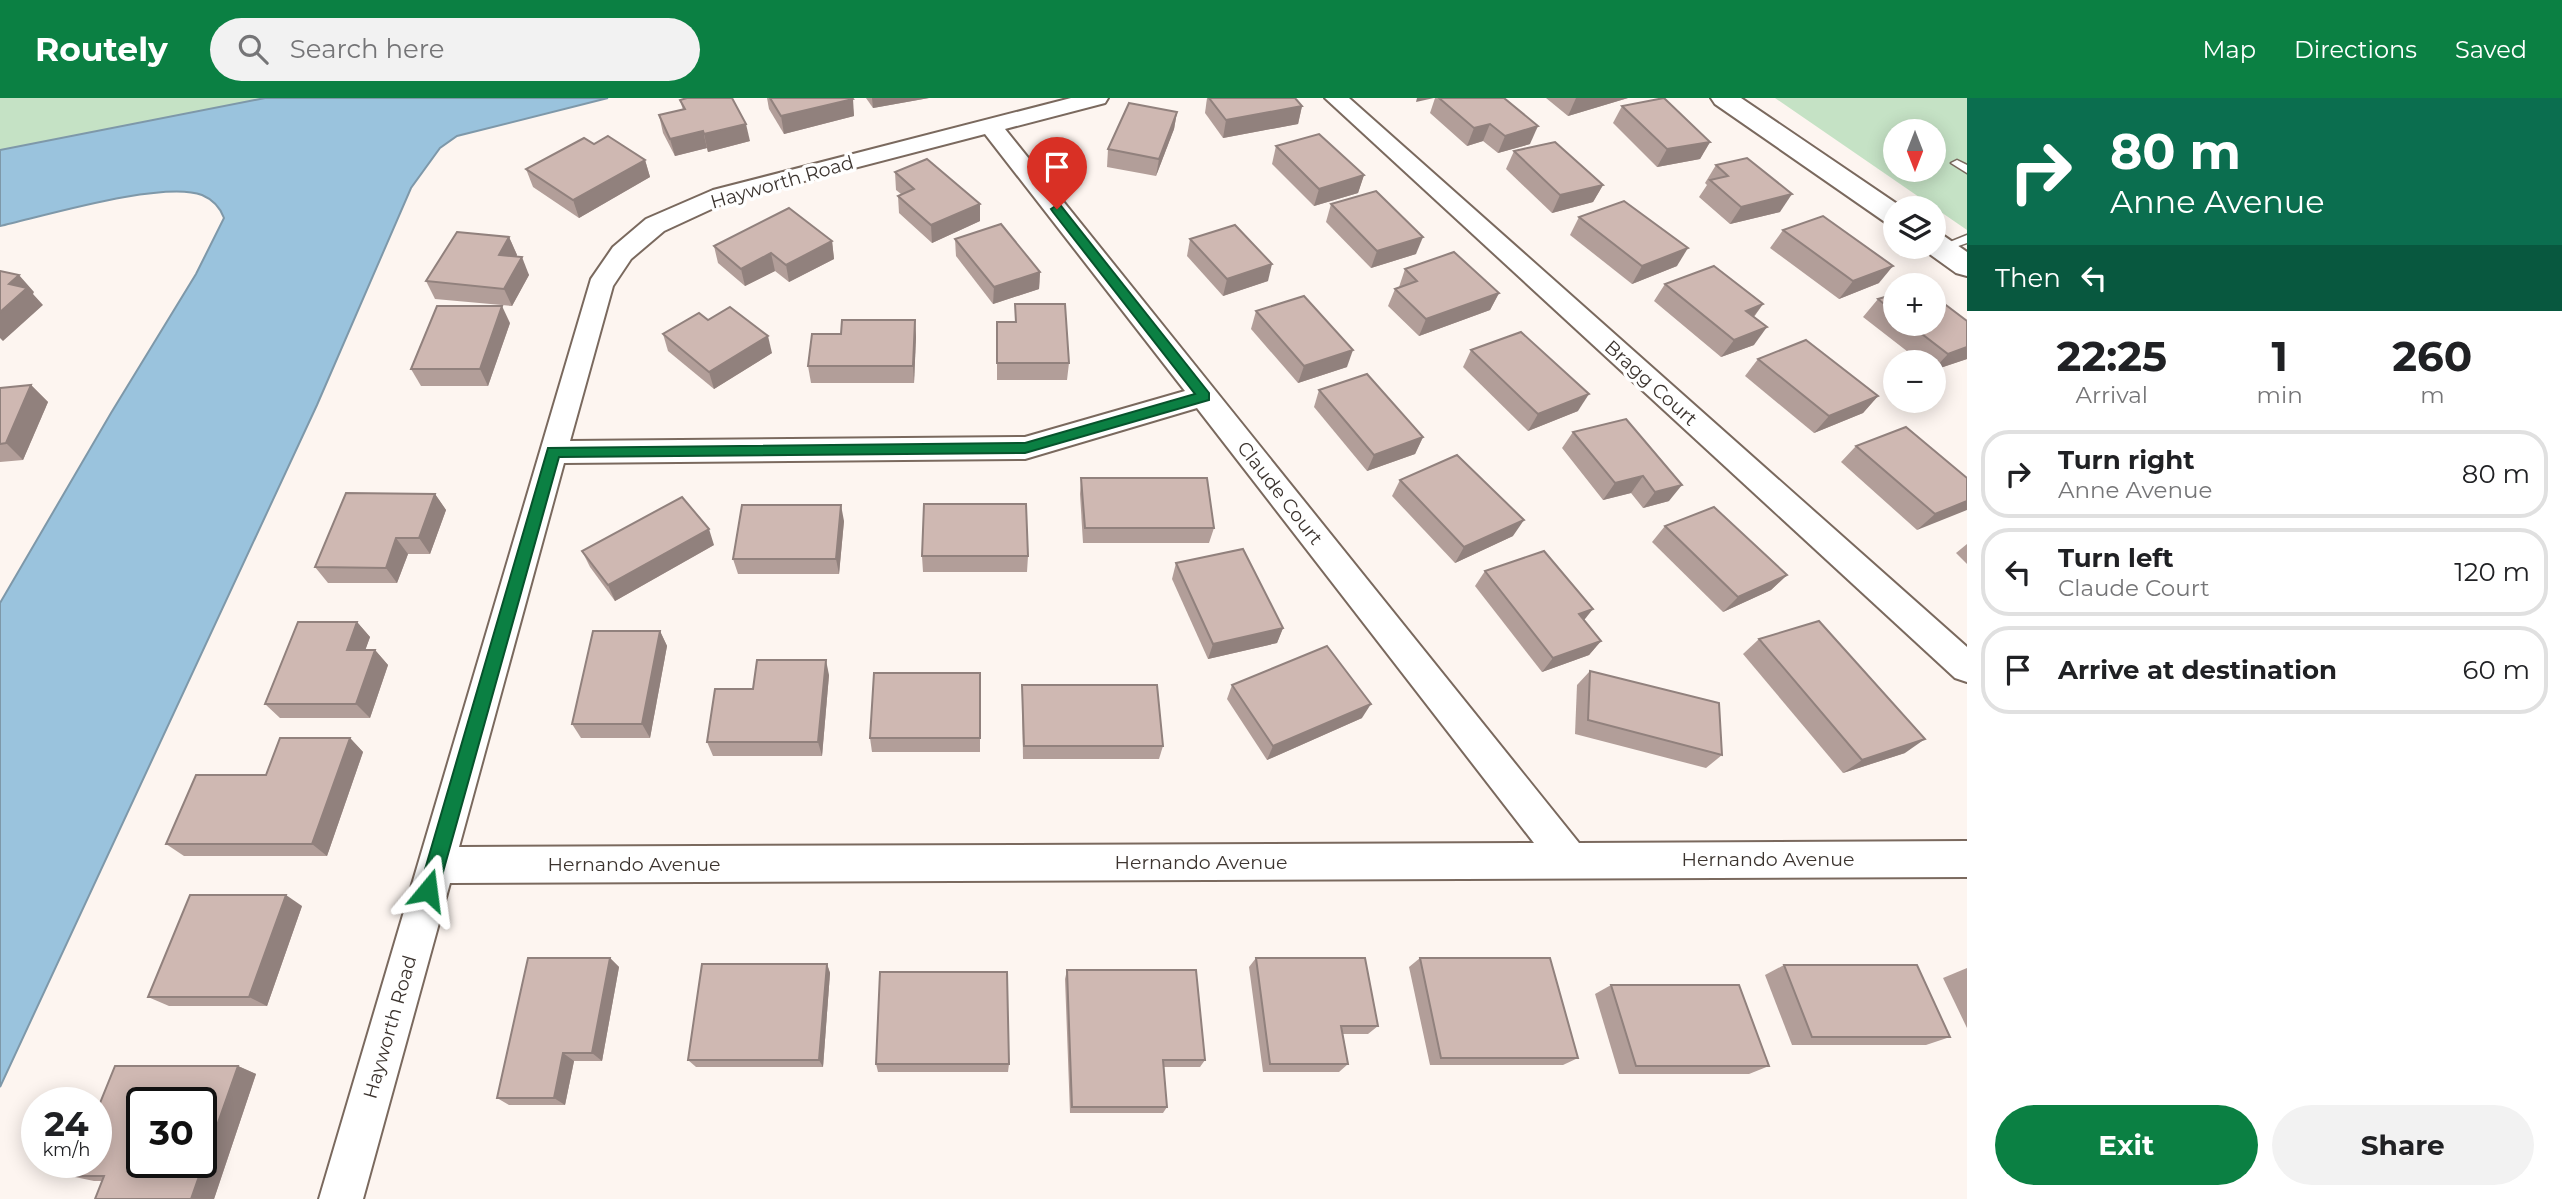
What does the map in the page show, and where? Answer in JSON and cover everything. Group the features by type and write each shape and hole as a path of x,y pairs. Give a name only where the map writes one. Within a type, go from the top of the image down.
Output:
{"street":[{"name":"Hayworth Road","path":"341,1199 600,285 622,253 655,225 722,195 1097,98"},
{"name":"Bragg Court","path":"1336,98 1967,668"},
{"path":"1724,98 1883,208"},
{"name":"Claude Court","path":"991,126 1570,860"},
{"path":"1947,243 1967,266"},
{"path":"553,452 1025,448 1204,396"},
{"name":"Hernando Avenue","path":"436,865 1967,859"}],"green space":[{"path":"0,98 265,98 0,150"},
{"path":"1775,98 1967,98 1967,230 1946,216 1946,196 1918,196 1897,182 1946,182 1946,119 1883,119 1883,172"}],"water":[{"path":"265,98 608,98 457,136 440,148 411,188 317,405 0,1087 0,603 196,274 224,218 216,204 202,195 161,192 103,201 0,226 0,150"}],"building":[{"path":"732,98 746,124 670,139 659,115 685,109 680,100"},
{"path":"770,98 852,98 853,99 781,116"},
{"path":"1209,98 1295,98 1302,106 1226,120"},
{"path":"1439,98 1504,98 1538,126 1505,136 1490,124 1474,128"},
{"path":"1664,98 1710,142 1667,149 1622,106"},
{"path":"1129,103 1177,112 1159,159 1108,149"},
{"path":"1319,134 1364,175 1319,189 1276,146"},
{"path":"608,136 645,160 573,200 526,169 584,138 594,144"},
{"path":"1555,142 1603,185 1560,195 1514,151"},
{"path":"1747,158 1792,194 1741,207 1710,180 1728,176 1716,165"},
{"path":"927,159 980,204 931,225 898,196 914,189 895,172"},
{"path":"1376,191 1423,237 1377,251 1331,204"},
{"path":"1624,201 1688,248 1642,266 1579,217"},
{"path":"789,208 832,241 786,265 771,253 741,269 714,246"},
{"path":"1823,216 1893,266 1853,281 1783,230"},
{"path":"1001,224 1040,272 994,287 955,239"},
{"path":"1235,225 1272,264 1227,279 1190,239"},
{"path":"457,232 509,237 499,255 522,257 504,289 426,281"},
{"path":"1454,252 1499,293 1426,319 1395,289 1417,281 1405,269"},
{"path":"1714,266 1763,304 1746,311 1767,327 1734,340 1665,284"},
{"path":"0,271 19,275 9,284 27,288 0,312"},
{"path":"1304,296 1353,350 1304,366 1256,311"},
{"path":"1015,304 1065,304 1069,363 997,363 997,322 1016,322"},
{"path":"1946,305 1967,321 1967,347 1948,354 1925,336 1946,336"},
{"path":"437,306 502,306 480,369 411,369"},
{"path":"730,307 768,336 709,372 663,334 699,313 708,320"},
{"path":"842,320 915,320 913,366 808,366 812,334 841,334"},
{"path":"1521,332 1589,394 1538,414 1471,350"},
{"path":"1806,340 1878,396 1829,416 1758,359"},
{"path":"1367,374 1423,437 1374,455 1319,390"},
{"path":"31,385 6,443 0,444 0,388"},
{"path":"1626,419 1682,485 1655,492 1643,476 1615,483 1573,432"},
{"path":"1906,427 1967,478 1967,501 1935,514 1856,446"},
{"path":"1457,455 1524,520 1464,547 1400,480"},
{"path":"1081,478 1207,478 1214,528 1085,528"},
{"path":"346,493 435,494 419,538 396,538 386,568 315,567"},
{"path":"682,497 709,529 608,585 582,551"},
{"path":"924,504 1026,504 1028,556 922,556"},
{"path":"742,505 841,505 836,559 733,559"},
{"path":"1714,507 1787,575 1738,597 1665,526"},
{"path":"1243,549 1283,628 1213,644 1176,563"},
{"path":"1544,551 1593,609 1579,614 1601,641 1553,658 1485,571"},
{"path":"1819,621 1925,739 1862,760 1759,639"},
{"path":"298,622 357,622 347,650 375,650 356,704 265,704"},
{"path":"593,631 660,631 642,724 572,724"},
{"path":"1327,646 1371,704 1273,746 1232,685"},
{"path":"757,660 826,660 818,742 707,742 715,689 753,689"},
{"path":"1590,671 1719,703 1722,755 1588,720"},
{"path":"874,673 980,673 980,738 870,738"},
{"path":"1022,685 1157,685 1163,746 1024,746"},
{"path":"280,738 350,738 312,844 166,844 196,775 266,775"},
{"path":"190,895 286,895 249,997 148,997"},
{"path":"528,958 610,958 592,1053 563,1053 554,1098 497,1098"},
{"path":"1256,958 1365,958 1378,1026 1341,1026 1348,1064 1270,1064"},
{"path":"1420,958 1550,958 1578,1058 1441,1058"},
{"path":"702,964 827,964 819,1060 688,1060"},
{"path":"1784,965 1917,965 1950,1037 1812,1037"},
{"path":"1067,970 1196,970 1205,1060 1163,1060 1167,1107 1072,1107"},
{"path":"880,972 1007,972 1009,1064 876,1064"},
{"path":"1611,985 1739,985 1769,1066 1636,1066"},
{"path":"115,1066 238,1066 217,1125 217,1087 126,1087 126,1178 198,1178 191,1199 95,1199 103,1178 112,1178 112,1087 107,1087"}],"route":[{"path":"428,890 553,452 1025,448 1204,396 1057,209"}]}
